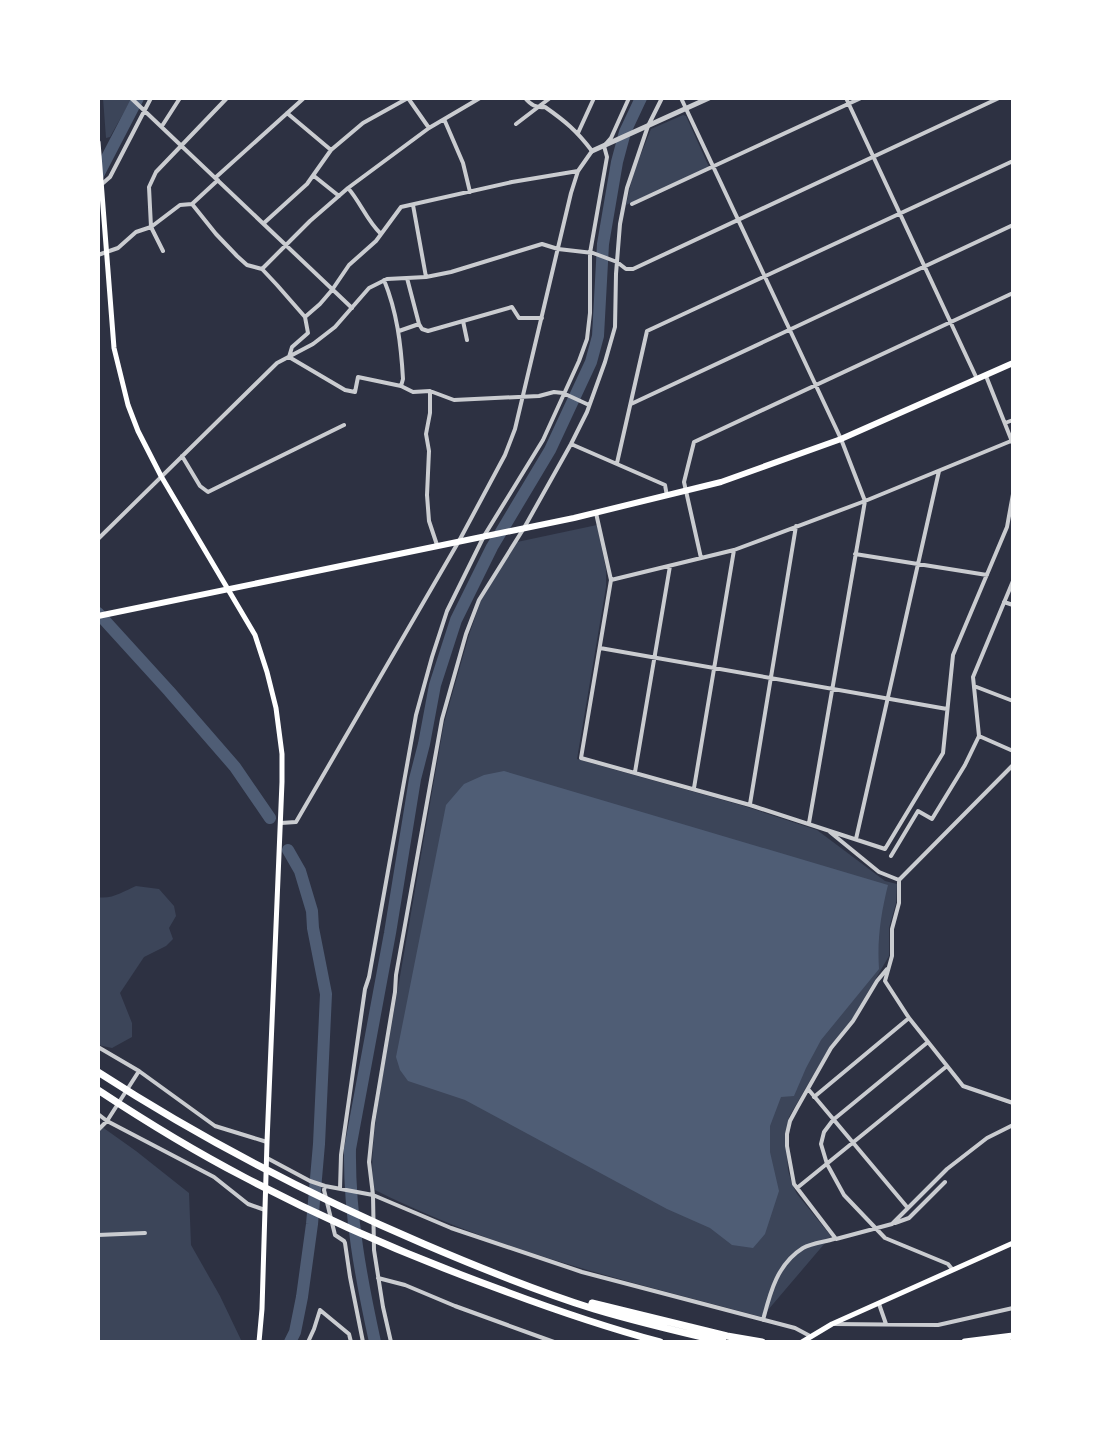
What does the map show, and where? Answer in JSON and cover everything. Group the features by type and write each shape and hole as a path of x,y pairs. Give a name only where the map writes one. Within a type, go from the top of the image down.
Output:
{"highway":[{"path":"98,616 685,492 841,439 1013,363"},
{"path":"98,1072 241,1158 380,1225 543,1291 593,1308 723,1342"},
{"path":"98,1090 241,1176 377,1241 539,1304 660,1342"},
{"path":"543,1291 762,1342"},
{"path":"965,1342 1013,1336"}],"main road":[{"path":"98,142 114,348 128,405 161,476 255,635 276,708 282,754 281,823 259,1342"},
{"path":"802,1342 832,1324 1013,1243"}],"street":[{"path":"131,98 352,308"},
{"path":"102,184 110,177 151,98"},
{"path":"162,126 180,98"},
{"path":"163,251 151,227 149,187 156,172 227,98"},
{"path":"98,255 118,248 136,232 151,227 180,205 192,204 304,98"},
{"path":"263,223 314,176 331,150 363,123 408,98 429,128"},
{"path":"262,269 348,188 429,128 480,98"},
{"path":"525,98 530,104 545,107 568,123 592,151"},
{"path":"516,124 550,98"},
{"path":"578,133 594,98"},
{"path":"604,146 611,138 629,98"},
{"path":"391,1342 374,1250 369,1162 396,975 442,719 479,600 571,444 605,362 615,327 616,262 627,188 648,126 662,98"},
{"path":"681,98 841,439 865,501 809,823"},
{"path":"281,823 296,822 459,541 505,455 518,420 578,171 592,151 709,98"},
{"path":"632,204 848,101 861,98"},
{"path":"98,539 277,363 313,344 335,327 369,288 384,280 451,272 542,244 591,253 626,269 633,269 999,98"},
{"path":"848,101 977,379"},
{"path":"287,113 331,150"},
{"path":"444,119 463,163 470,192"},
{"path":"340,1189 341,1155 365,989 416,715 447,611 484,536 543,440 587,339 591,253 607,157 604,146"},
{"path":"617,463 647,331 1013,161"},
{"path":"305,317 320,304 349,265 381,234 401,207 578,171"},
{"path":"314,176 339,196"},
{"path":"348,188 370,225 381,234"},
{"path":"192,204 237,256 247,265 262,269 305,317 308,333 292,347 289,357"},
{"path":"413,205 426,277"},
{"path":"631,405 1013,225"},
{"path":"407,278 419,324 428,331 512,307 519,318 542,318"},
{"path":"384,280 391,295 399,331 401,386"},
{"path":"701,558 684,482 694,442 1013,293"},
{"path":"463,321 467,340"},
{"path":"399,331 419,324"},
{"path":"289,357 345,390 355,392 358,377 401,386 413,392 430,391 454,400 539,396 554,392 589,405"},
{"path":"611,580 734,550 1012,443 986,375"},
{"path":"430,391 426,434 429,451 427,495 429,521 437,545"},
{"path":"1005,423 1013,420"},
{"path":"182,456 200,486 208,492 344,425"},
{"path":"571,444 665,485 667,496"},
{"path":"856,840 939,471"},
{"path":"596,513 611,580 581,758 694,788 885,849 943,753 953,655 1007,527 1013,494"},
{"path":"750,805 796,526"},
{"path":"694,788 734,550"},
{"path":"855,554 987,575"},
{"path":"635,772 670,566"},
{"path":"891,856 918,811 932,819 979,736 973,677 1013,581"},
{"path":"1004,602 1013,605"},
{"path":"600,648 947,709"},
{"path":"974,686 1013,700"},
{"path":"979,736 1013,751"},
{"path":"1013,765 899,880 899,903 892,929 892,956 885,981 909,1018 963,1086 1013,1103"},
{"path":"829,830 831,835 879,872 899,880"},
{"path":"836,1239 794,1184 787,1134 790,1121 831,1048 887,969"},
{"path":"814,1097 909,1018"},
{"path":"928,1042 833,1120 824,1132 821,1144 827,1164 844,1195 885,1238 948,1264 952,1269"},
{"path":"98,1047 139,1071 215,1126 267,1142"},
{"path":"797,1188 947,1066"},
{"path":"98,1130 139,1071"},
{"path":"808,1089 907,1208"},
{"path":"98,1114 214,1177 248,1204 265,1210"},
{"path":"892,1224 947,1169 987,1138 1013,1125"},
{"path":"266,1158 310,1181 373,1195 451,1228 582,1272 795,1328 810,1336"},
{"path":"763,1320 775,1279 795,1255 808,1246 909,1218 945,1182"},
{"path":"325,1186 335,1235 345,1243 363,1342"},
{"path":"98,1235 145,1233"},
{"path":"378,1278 405,1285 554,1342"},
{"path":"878,1303 886,1324"},
{"path":"832,1324 938,1325 1013,1308"},
{"path":"308,1342 320,1310 349,1334 351,1342"},
{"path":"938,1325 938,1333"}],"shaded area":[{"path":"103,98 132,98 110,137 106,138"},
{"path":"683,115 709,167 626,205 633,174 651,129"},
{"path":"597,525 606,569 606,587 577,759 817,830 885,881 897,884 896,903 889,928 889,956 851,1021 830,1046 789,1117 786,1134 792,1184 831,1236 762,1317 515,1248 419,1211 373,1189 373,1148 382,1080 444,723 469,635 481,600 517,542"},
{"path":"504,771 888,885 880,926 879,969 821,1040 794,1096 781,1097 770,1126 770,1152 779,1191 765,1234 753,1248 732,1245 710,1228 667,1209 465,1100 408,1081 400,1070 396,1057 446,805 464,784"},
{"path":"136,886 159,889 174,906 176,916 169,928 173,939 144,957 120,993 132,1023 132,1037 112,1048 98,1045 98,897 113,896"},
{"path":"98,1124 189,1193 191,1245 242,1342 98,1342"}],"waterway":[{"path":"98,175 138,98"},
{"path":"375,1342 357,1246 350,1149 415,779 435,685 456,620 492,547 550,450 591,362 598,336 603,244 617,162 625,132 641,98"},
{"path":"98,613 235,767 270,818"},
{"path":"288,850 300,871 312,911 326,994 312,1224 302,1297 290,1342"}]}
